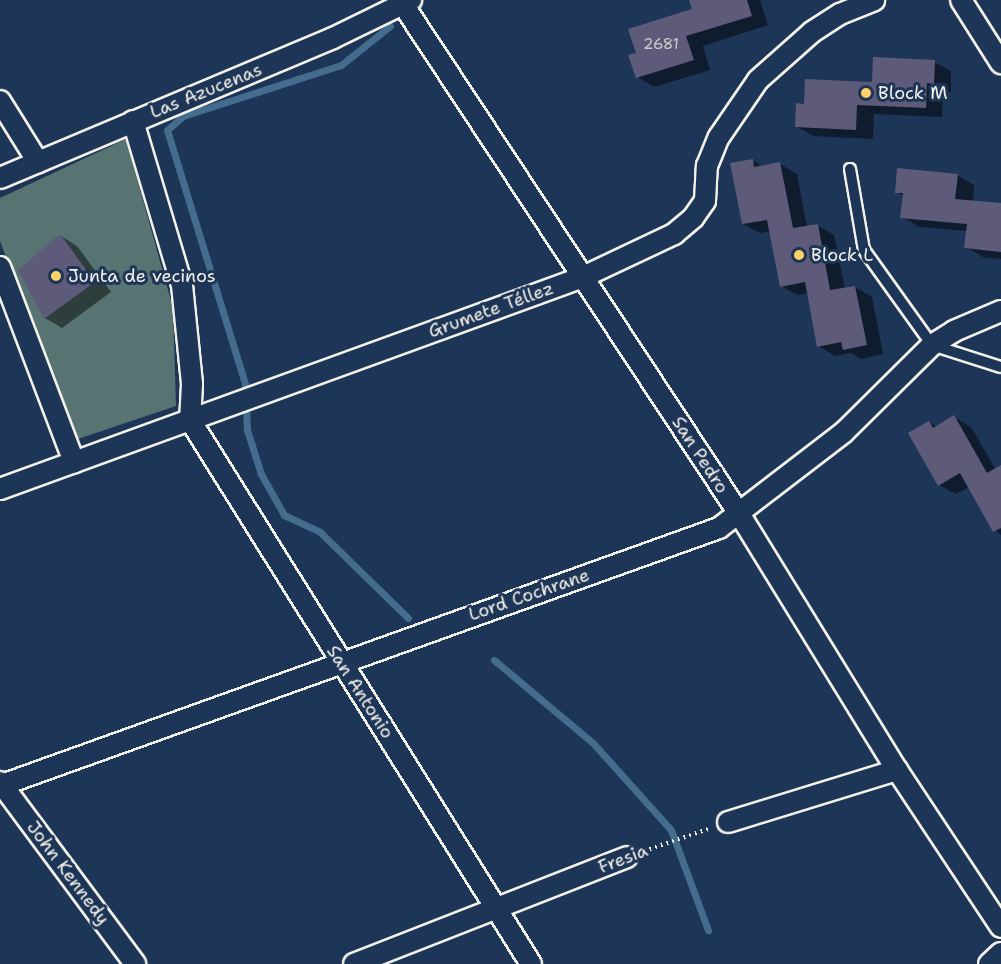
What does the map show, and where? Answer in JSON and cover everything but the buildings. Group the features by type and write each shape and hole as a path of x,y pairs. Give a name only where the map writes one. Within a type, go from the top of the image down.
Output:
{"street":[{"name":"Grumete Téllez","path":"0,489 583,277 674,234 693,219 705,201 706,166 719,137 758,80 812,32 840,14 874,0"},
{"path":"961,0 1001,63"},
{"name":"San Pedro","path":"405,2 740,515 897,770 998,920"},
{"name":"Las Azucenas","path":"0,178 333,38 405,2"},
{"path":"0,101 38,162"},
{"path":"134,121 182,285 192,384 190,420"},
{"path":"0,267 74,462"},
{"name":"Lord Cochrane","path":"1,784 719,528 740,515 843,433 932,345 954,331 1001,310"},
{"name":"San Antonio","path":"190,420 340,662 499,909 531,964"},
{"path":"728,822 897,770"},
{"name":"John Kennedy","path":"1,784 135,964"},
{"name":"Fresia","path":"354,964 627,857"},
{"path":"989,964 1001,953"}],"lane":[{"path":"850,170 864,250 932,345 1001,367"}],"path":[{"name":"Fresia","path":"627,857 728,822"}],"green space":[{"path":"126,139 173,308 176,406 75,440 0,241 0,198"}],"waterway":[{"path":"390,26 341,65 183,116 167,130 245,384 247,430 261,474 284,515 320,532 408,618"},
{"path":"494,660 593,743 671,830 708,930"}],"place":[{"name":"Block M","path":"866,93"},
{"name":"Block L","path":"799,255"},
{"name":"Junta de vecinos","path":"56,276"}]}
